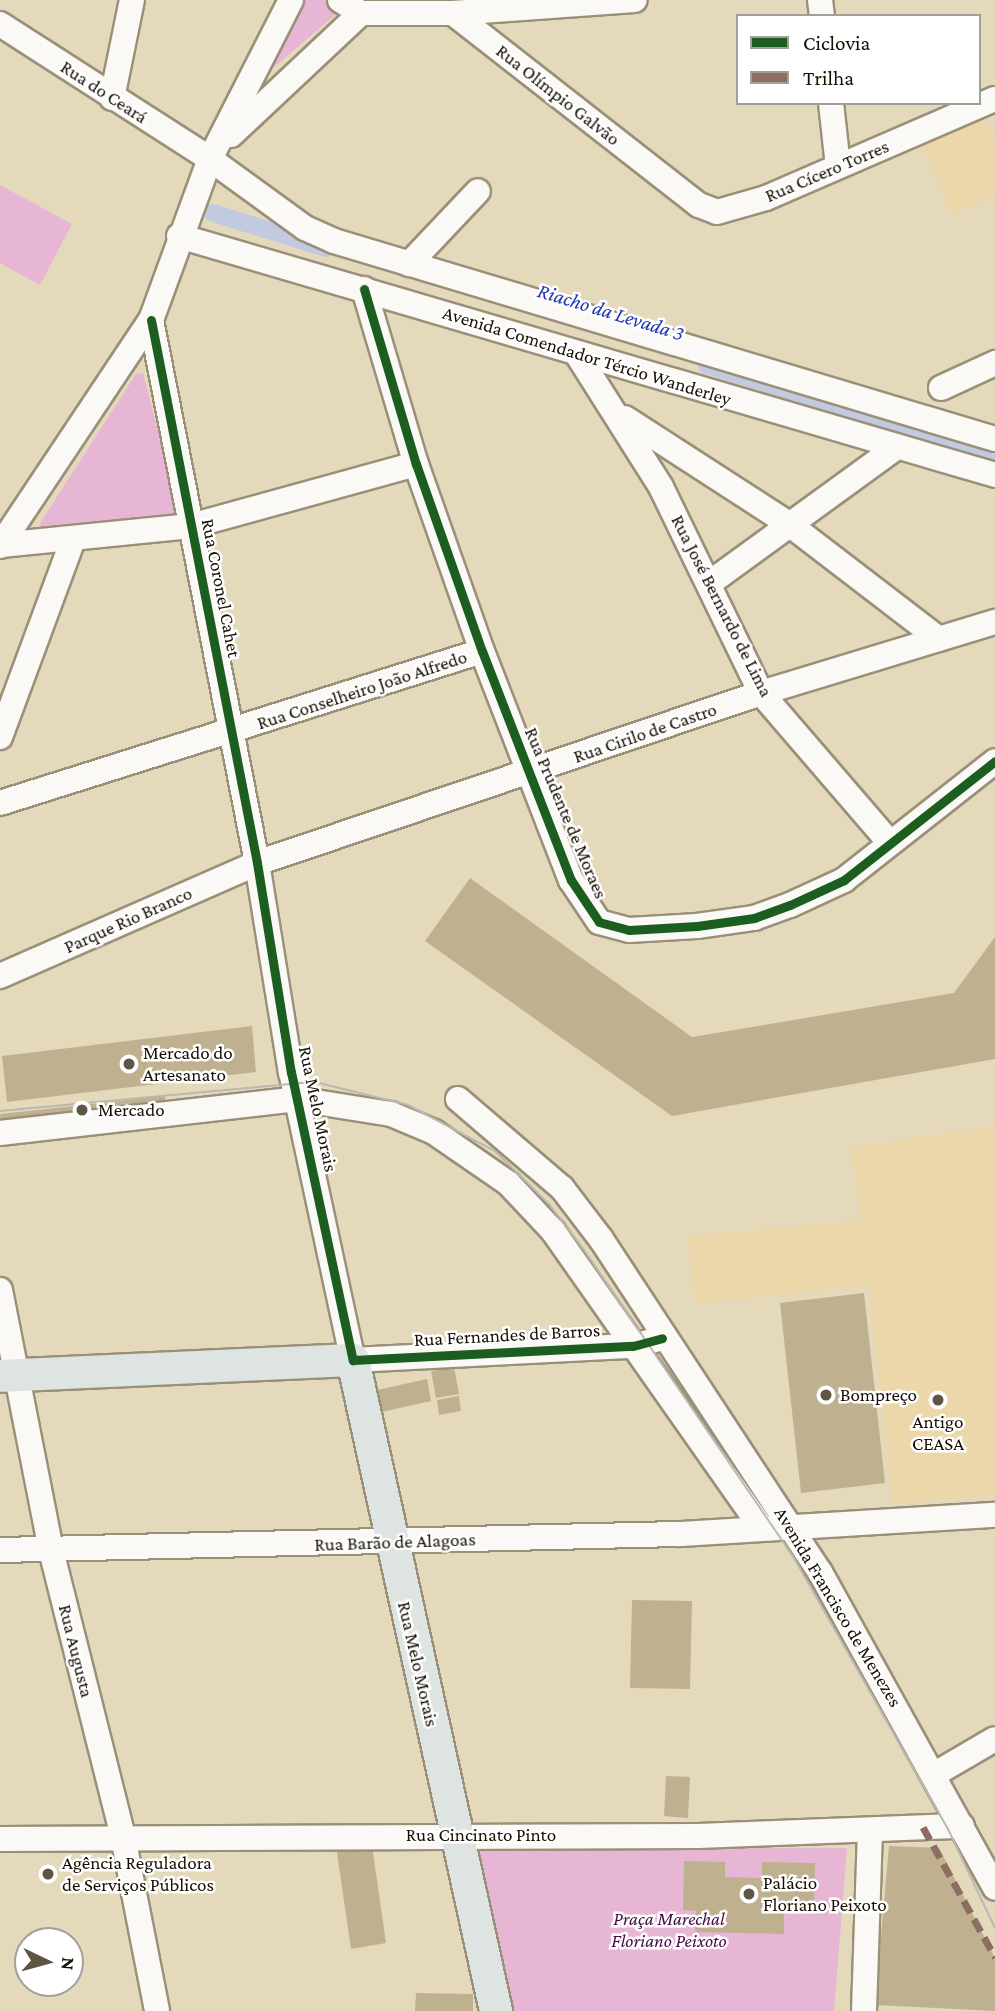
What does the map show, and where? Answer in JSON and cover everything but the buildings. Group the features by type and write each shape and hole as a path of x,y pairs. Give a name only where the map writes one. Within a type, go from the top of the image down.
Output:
{"main road":[{"name":"Rua Fernandes de Barros","path":"9,1376 353,1360"},
{"name":"Rua Melo Morais","path":"353,1360 390,1542 496,2011"}],"street":[{"path":"112,98 132,0"},
{"path":"0,545 151,320 179,236 214,153 291,0"},
{"path":"214,153 351,6 453,13 635,0"},
{"name":"Rua Olímpio Galvão","path":"453,13 664,176"},
{"name":"Rua do Ceará","path":"0,24 112,98 214,153"},
{"path":"831,105 838,166"},
{"name":"Rua Cícero Torres","path":"664,176 717,212 737,209 981,105"},
{"name":"Avenida Comendador Tércio Wanderley","path":"214,153 305,228 409,264 995,439"},
{"path":"409,264 478,191"},
{"name":"Avenida Comendador Tércio Wanderley","path":"179,236 995,475"},
{"name":"Rua Prudente de Moraes","path":"364,289 416,464 482,651 529,773 590,916 629,930 754,918 844,880 995,761"},
{"name":"Rua Coronel Cahet","path":"151,320 257,863"},
{"name":"Rua José Bernardo de Lima","path":"577,354 619,414 710,582 761,692 889,842"},
{"path":"941,388 995,363"},
{"path":"619,414 789,524 939,639"},
{"path":"710,582 897,447"},
{"path":"0,545 72,542 191,526 416,464"},
{"path":"0,737 72,542"},
{"name":"Rua Cirilo de Castro","path":"257,863 529,773 761,692 995,622"},
{"name":"Rua Conselheiro João Alfredo","path":"0,803 232,733 482,651"},
{"name":"Parque Rio Branco","path":"0,976 257,863"},
{"name":"Rua Melo Morais","path":"257,863 297,1099 353,1360"},
{"path":"0,1133 297,1099 391,1114 458,1146 508,1183 553,1231 761,1527"},
{"name":"Avenida Francisco de Menezes","path":"458,1100 562,1188 790,1525 935,1774 995,1888"},
{"name":"Rua Augusta","path":"0,1290 9,1376 123,1837 157,2011"},
{"name":"Rua Fernandes de Barros","path":"353,1360 633,1346 662,1338"},
{"name":"Rua Barão de Alagoas","path":"0,1550 681,1534 790,1525 995,1515"},
{"path":"935,1774 995,1739"},
{"name":"Rua Cincinato Pinto","path":"0,1839 457,1835 865,1838 962,1826"},
{"path":"864,2011 865,1838"}],"shaded area":[{"path":"981,110 995,141 995,196 952,215 918,138"},
{"name":"Antigo CEASA","path":"995,1126 995,1495 893,1504 869,1285 695,1304 688,1236 862,1220 851,1147"}],"green space":[{"path":"289,0 327,0 342,9 232,103"},
{"path":"0,185 72,224 40,285 0,263"},
{"path":"143,373 179,513 50,535 41,530 40,523 136,374"},
{"name":"Praça Marechal Floriano Peixoto","path":"847,1848 834,2011 514,2011 479,1849"}],"waterway":[{"name":"Riacho da Levada 3","path":"213,213 326,248"},
{"name":"Riacho da Levada 3","path":"707,365 995,454"}],"tram line":[{"path":"0,1111 315,1082 408,1105 495,1151 548,1203 584,1250 794,1558 947,1827 995,1928"}],"marked path":[{"path":"923,1827 995,1957"}],"cycle path":[{"path":"364,289 416,464 482,651 571,880 599,922 629,930 697,926 754,918 790,905 844,880 995,761"},
{"path":"151,320 257,863 291,1072 353,1360 633,1346 662,1338"}],"place":[{"name":"Mercado do Artesanato","path":"129,1064"},
{"name":"Mercado","path":"82,1110"},
{"name":"Bompreço","path":"826,1395"},
{"name":"Antigo CEASA","path":"938,1400"},
{"name":"Agência Reguladora de Serviços Públicos","path":"48,1874"},
{"name":"Palácio Floriano Peixoto","path":"749,1894"}]}
